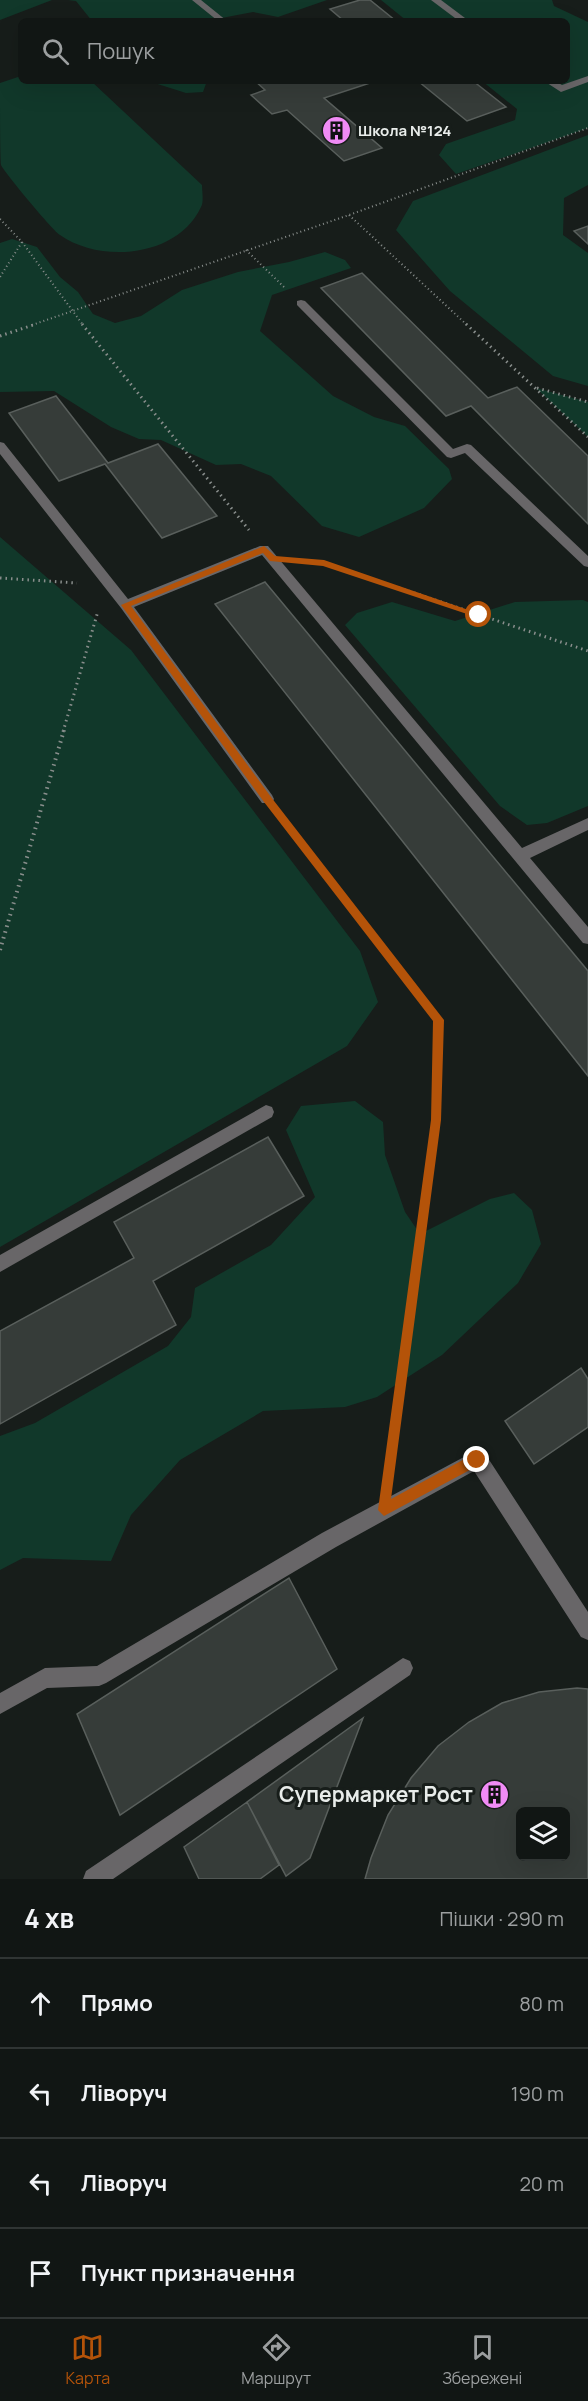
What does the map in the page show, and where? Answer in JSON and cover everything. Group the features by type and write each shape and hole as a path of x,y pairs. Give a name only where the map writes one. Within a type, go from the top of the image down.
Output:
{"lane":[{"path":"196,0 219,18"},
{"path":"435,0 461,18"},
{"path":"554,84 561,89 588,79"},
{"path":"301,303 451,454 467,448 588,563"},
{"path":"0,446 106,583 126,605 267,800"},
{"path":"126,605 268,554 588,938"},
{"path":"521,855 588,824"},
{"path":"0,1263 266,1112"},
{"path":"0,1704 45,1678 99,1676 329,1540 477,1460 588,1630"},
{"path":"94,1879 403,1668"}],"path":[{"path":"0,336 588,128"},
{"path":"349,214 588,436"},
{"path":"0,219 22,242 72,311 268,554 324,563 588,651"},
{"path":"0,277 22,242"},
{"path":"246,250 301,303"},
{"path":"536,388 588,402"},
{"path":"0,578 106,583 0,950"},
{"path":"267,800 438,1020 436,1120 384,1510"}],"green space":[{"path":"0,0 52,0 0,20"},
{"path":"68,0 327,0 278,17 253,12 222,18 90,18 76,1"},
{"path":"381,0 552,0 554,6 588,22 588,128 456,174 439,155 446,144 515,120 517,109 486,84 570,84 570,18 403,18"},
{"path":"18,77 18,84 94,84 202,185 202,205 190,224 175,237 137,251 96,250 60,235 39,213 1,165 0,83"},
{"path":"158,84 206,84 203,92 186,93"},
{"path":"588,135 588,185 564,198 563,235 588,253 588,386 553,376 450,291 396,230 413,201"},
{"path":"12,239 37,247 60,277 78,292 93,314 115,323 141,316 182,290 238,272 325,252 345,260 351,268 272,295 260,331 333,396 374,417 405,426 449,469 452,479 424,508 359,537 322,526 271,476 241,464 216,465 161,440 139,439 111,427 54,391 0,392 0,243"},
{"path":"536,388 588,402 588,437"},
{"path":"0,537 131,650 360,951 378,1002 347,1046 0,1247"},
{"path":"583,600 588,602 588,806 547,823 527,825 500,806 345,625 357,613 392,602 455,621 515,602"},
{"path":"355,1101 383,1122 385,1155 405,1212 420,1234 490,1199 514,1193 532,1210 541,1244 518,1283 442,1355 377,1397 345,1407 263,1411 180,1460 131,1515 111,1561 23,1558 0,1570 0,1436 35,1423 168,1346 191,1317 195,1288 271,1245 315,1197 286,1130 301,1106"}],"building":[{"path":"360,0 370,0 392,18 340,18 330,9"},
{"name":"Школа №124","path":"258,84 367,84 324,98 382,148 344,161 287,110 272,114 251,95 265,90"},
{"name":"Школа №124","path":"422,84 477,84 506,107 467,121"},
{"path":"588,226 588,244 574,231"},
{"path":"362,273 488,398 517,387 588,456 588,524 471,406 446,416 321,288"},
{"path":"56,396 108,463 158,444 217,516 162,538 105,464 59,481 9,413"},
{"path":"265,582 588,971 588,1076 215,604"},
{"path":"268,1137 304,1196 153,1281 176,1325 0,1424 0,1331 134,1258 114,1222"},
{"path":"581,1368 588,1379 588,1427 534,1464 505,1421"},
{"path":"289,1578 337,1669 120,1815 77,1714"},
{"name":"Супермаркет Рост","path":"588,1689 588,1879 365,1879 388,1815 411,1778 438,1746 469,1722 502,1703 539,1692"},
{"path":"363,1718 310,1858 286,1876 247,1802"},
{"path":"247,1802 279,1865 260,1879 199,1879 184,1847"}],"place":[{"name":"Школа №124","path":"337,131"},
{"name":"Супермаркет Рост","path":"494,1795"}],"route":[{"path":"477,1460 384,1510 436,1120 438,1020 267,800 126,605 264,549 272,559 324,563 479,615"}]}
